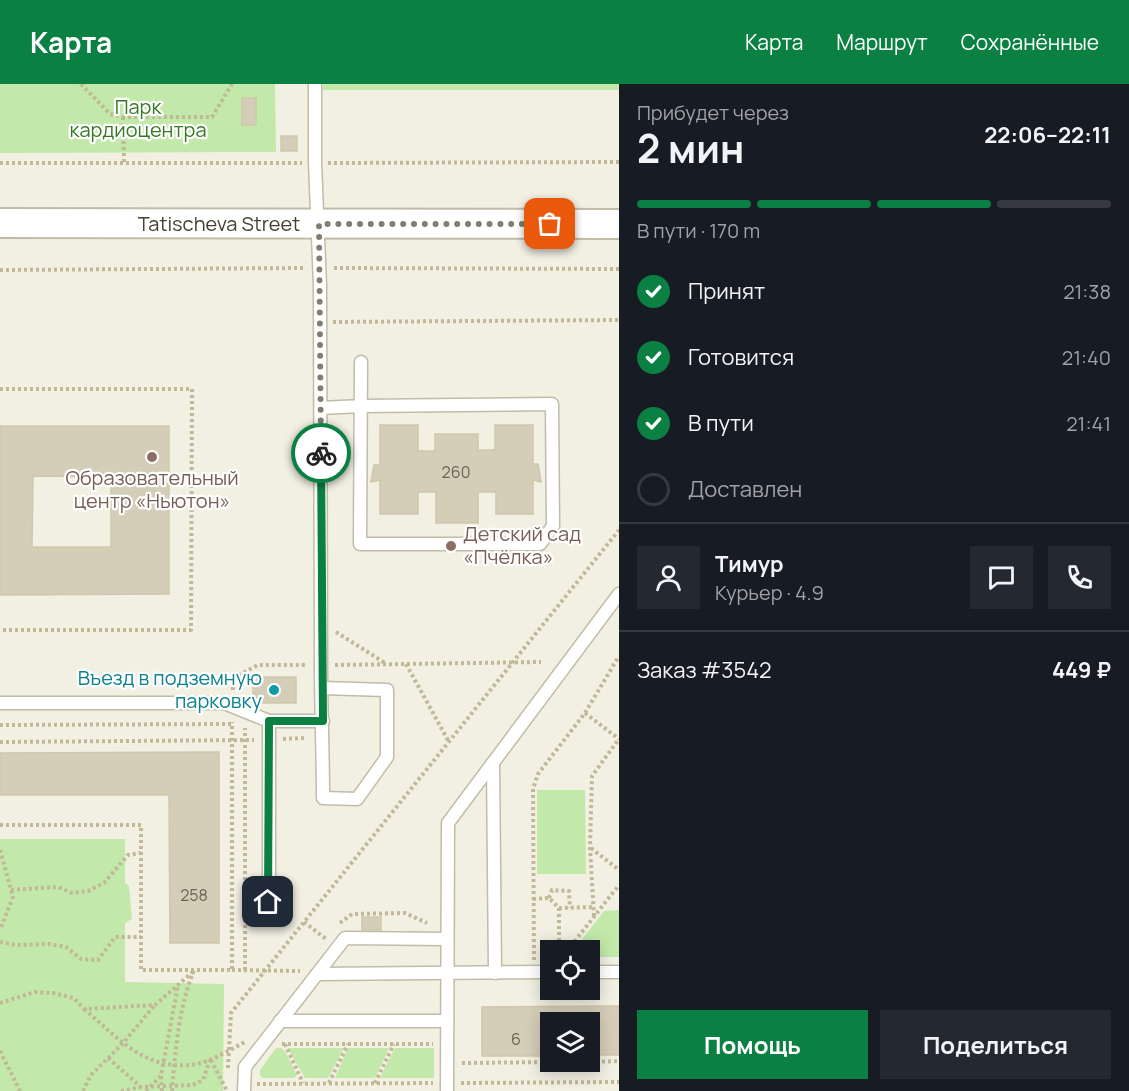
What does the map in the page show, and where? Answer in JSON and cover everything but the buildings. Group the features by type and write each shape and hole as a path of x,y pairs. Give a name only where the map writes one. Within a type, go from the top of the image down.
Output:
{"street":[{"name":"Tatischeva Street","path":"0,223 619,224"}],"lane":[{"path":"315,84 315,163 319,224 321,688 323,798 357,799 387,757 387,690 321,688"},
{"path":"321,408 361,406 552,404 553,526 540,544 360,544 361,406 361,362"},
{"path":"447,1091 448,823 619,594"},
{"path":"0,703 224,703 269,721 323,721"},
{"path":"268,902 269,721"},
{"path":"493,763 495,973"},
{"path":"244,1091 244,1067 345,938 447,939"},
{"path":"317,974 540,972"},
{"path":"600,972 619,972"},
{"path":"280,1021 447,1021"}],"path":[{"path":"81,84 110,114 123,117 212,117 232,84"},
{"path":"123,117 124,162"},
{"path":"320,322 619,320"},
{"path":"0,389 192,389 192,412 191,630 0,630"},
{"path":"228,1070 231,1013 619,530"},
{"path":"334,631 386,664"},
{"path":"534,972 533,789 538,774 585,713 619,656"},
{"path":"232,970 233,678 258,665 541,662"},
{"path":"357,664 358,689"},
{"path":"406,664 449,742"},
{"path":"585,713 619,739 592,776 590,848 594,916"},
{"path":"0,742 232,741 306,738 323,721"},
{"path":"0,725 232,724 245,727 245,970"},
{"path":"0,825 141,825 141,969 303,971"},
{"path":"590,848 619,870"},
{"path":"0,850 1,861 13,897 0,930"},
{"path":"11,890 58,887 72,893 88,891 104,884 128,855 141,853"},
{"path":"0,880 7,878"},
{"path":"575,940 619,885"},
{"path":"549,898 552,890 569,891 570,908"},
{"path":"533,898 549,898 559,908 560,940"},
{"path":"559,908 594,908"},
{"path":"304,922 327,939"},
{"path":"0,942 16,945 50,944 66,947 81,959 98,960 115,937 141,937"},
{"path":"85,1090 91,1075 123,1043 155,1005 195,969"},
{"path":"172,1091 174,1064 187,989 195,969"},
{"path":"162,1088 161,1076 178,984"},
{"path":"0,1003 35,992 74,998 123,1043 141,1056 164,1064 191,1065 210,1059 252,1038"},
{"path":"84,1008 155,1005"},
{"path":"276,1044 437,1044"},
{"path":"285,1044 303,1083"},
{"path":"329,1083 348,1044"},
{"path":"375,1083 394,1044"},
{"path":"0,1051 20,1091"},
{"path":"108,1058 141,1087"},
{"path":"121,1091 151,1086 162,1088 172,1085 193,1085 203,1080 210,1059"},
{"path":"210,1059 226,1090"},
{"path":"600,1062 619,1061"},
{"path":"0,1064 5,1062"},
{"path":"462,1091 462,1062 540,1062"},
{"path":"146,1091 161,1076"},
{"path":"259,1077 261,1091"},
{"path":"226,1090 228,1080"}],"green space":[{"name":"Парк кардиоцентра","path":"0,84 275,84 276,152 0,153"},
{"path":"323,84 619,84 619,90 323,90"},
{"path":"537,790 585,790 586,874 537,874"},
{"path":"0,839 125,839 125,883 129,886 132,919 125,923 125,982 224,984 223,1091 0,1091"},
{"path":"619,910 619,957 600,957 600,940 582,940 604,911"},
{"path":"276,1048 285,1051 297,1075 294,1078 262,1078 260,1070"},
{"path":"288,1048 344,1048 328,1078 305,1078"},
{"path":"348,1048 389,1048 375,1078 335,1078"},
{"path":"395,1048 434,1048 434,1078 380,1078"}],"way so far":[{"path":"321,453 319,224 550,224"}],"place":[{"name":"Образовательный центр «Ньютон»","path":"152,457"},
{"name":"Детский сад «Пчёлка»","path":"451,546"},
{"name":"Въезд в подземную парковку","path":"274,690"}],"route":[{"path":"268,902 269,721 323,721 321,453"}]}
